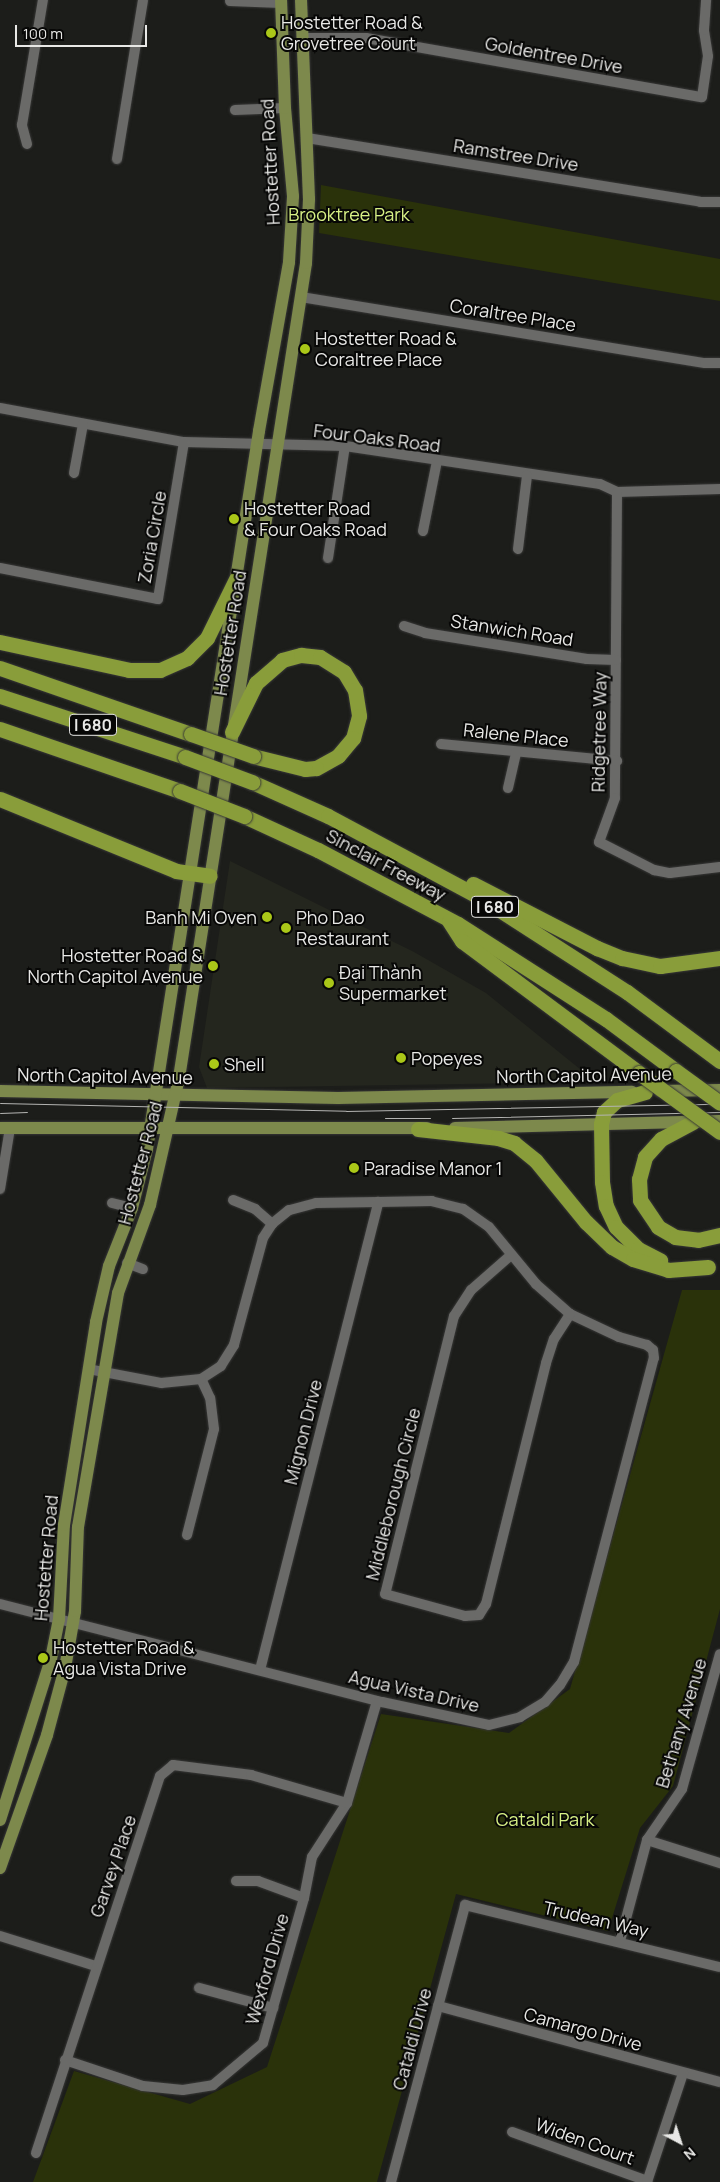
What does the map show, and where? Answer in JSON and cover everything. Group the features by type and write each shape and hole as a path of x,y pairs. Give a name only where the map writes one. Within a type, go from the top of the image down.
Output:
{"highway":[{"path":"0,642 129,670 160,670 187,658 207,638 236,579"},
{"path":"0,668 253,756 305,770 316,768 338,756 353,738 359,716 355,690 344,672 320,657 301,655 282,660 256,683 232,732"},
{"name":"Sinclair Freeway","path":"0,696 185,757 252,782 404,855 552,943 720,1061"},
{"name":"Sinclair Freeway","path":"0,729 180,791 244,816 318,850 447,918 531,970 720,1103"},
{"path":"0,799 190,874 210,876"},
{"path":"404,855 496,894 581,941 622,958 660,966 720,958"},
{"path":"447,918 462,941 720,1132"},
{"path":"645,1092 611,1104 604,1112 601,1124 604,1196 616,1227 638,1249 658,1260 714,1268"},
{"path":"693,1122 661,1139 645,1157 639,1179 640,1200 658,1227 675,1237 698,1240 720,1235"},
{"path":"418,1129 498,1138 514,1143 530,1154 590,1227 612,1247 638,1262 668,1270 714,1268"}],"main road":[{"name":"Hostetter Road","path":"0,1868 47,1735 65,1668 73,1622 78,1527 118,1293 127,1263 150,1205 176,1095 301,297 309,234 301,0"},
{"name":"Hostetter Road","path":"0,1820 33,1724 59,1619 64,1525 88,1369 103,1288 132,1208 149,1129 257,445 289,262 293,196 285,108 281,1"},
{"name":"North Capitol Avenue","path":"0,1091 138,1096 155,1094 338,1098 720,1090"},
{"path":"5,1128 418,1129 720,1121"}],"street":[{"path":"27,144 22,125 44,0"},
{"path":"117,158 143,0"},
{"name":"Goldentree Drive","path":"303,38 366,38 702,97 708,56 704,30 706,0"},
{"path":"230,1 281,1"},
{"path":"235,110 285,108"},
{"name":"Ramstree Drive","path":"307,138 700,202 720,202"},
{"name":"Coraltree Place","path":"301,297 695,362 720,363"},
{"name":"Four Oaks Road","path":"0,408 184,442 345,446 528,476 600,484 616,492 720,489"},
{"path":"74,473 83,424"},
{"name":"Zoria Circle","path":"0,568 158,599 184,442"},
{"path":"328,558 345,446"},
{"path":"423,531 437,461"},
{"path":"518,549 528,476"},
{"name":"Ridgetree Way","path":"616,492 617,760 615,798 599,842 654,870 670,873 720,867"},
{"name":"Stanwich Road","path":"404,626 425,633 577,658 616,660"},
{"name":"Ralene Place","path":"441,744 516,753 617,760"},
{"path":"508,788 516,753"},
{"path":"0,1189 5,1128"},
{"path":"233,1200 255,1209 272,1224"},
{"path":"88,1369 161,1383 201,1380 221,1366 234,1345 263,1238 272,1224 289,1210 316,1203 432,1201 463,1209 489,1227 536,1284 570,1314"},
{"name":"Mignon Drive","path":"260,1670 378,1202"},
{"name":"Hostetter Road","path":"112,1203 132,1208"},
{"name":"Middleborough Circle","path":"511,1255 471,1290 454,1316 385,1594 465,1616 479,1615 486,1604 549,1355 554,1339 570,1314"},
{"path":"127,1263 143,1269"},
{"name":"Agua Vista Drive","path":"0,1604 377,1700 489,1725 520,1717 544,1702 560,1685 574,1662 654,1360 653,1350 647,1345 619,1337 570,1314"},
{"path":"187,1535 214,1429 210,1398 201,1380"},
{"name":"Bethany Avenue","path":"620,1941 647,1840 682,1789 720,1654"},
{"name":"Wexford Drive","path":"65,2060 143,2086 183,2090 214,2084 263,2043 304,1898 312,1857 347,1803 377,1700"},
{"name":"Garvey Place","path":"36,2153 65,2060 160,1776 173,1765 252,1775 347,1803"},
{"path":"647,1840 720,1863"},
{"path":"236,1881 258,1881 304,1898"},
{"name":"Trudean Way","path":"465,1905 620,1941 720,1967"},
{"name":"Cataldi Drive","path":"391,2182 465,1905"},
{"path":"0,1936 96,1966"},
{"path":"200,1988 274,2008"},
{"name":"Camargo Drive","path":"438,2006 720,2082"},
{"path":"647,2182 683,2073"},
{"name":"Widen Court","path":"512,2132 647,2182"}],"shaded area":[{"path":"230,861 414,952 486,993 596,1082 207,1088 199,1067"}],"green space":[{"name":"Brooktree Park","path":"321,185 720,259 720,301 319,233"},
{"name":"Cataldi Park","path":"682,1290 720,1290 720,1609 673,1786 640,1828 608,1931 456,1894 377,2182 33,2182 74,2071 190,2104 267,2067 381,1714 509,1733 570,1689"}],"tram line":[{"path":"0,1103 346,1111 720,1104"},
{"path":"0,1113 27,1112"},
{"path":"452,1118 720,1112"},
{"path":"385,1118 430,1118"}],"place":[{"name":"Hostetter Road & Grovetree Court","path":"271,33"},
{"name":"Hostetter Road & Coraltree Place","path":"305,349"},
{"name":"Hostetter Road & Four Oaks Road","path":"234,519"},
{"name":"Banh Mi Oven","path":"267,917"},
{"name":"Pho Dao Restaurant","path":"286,928"},
{"name":"Hostetter Road & North Capitol Avenue","path":"213,966"},
{"name":"Đại Thành Supermarket","path":"329,983"},
{"name":"Popeyes","path":"401,1058"},
{"name":"Shell","path":"214,1064"},
{"name":"Paradise Manor 1","path":"354,1168"},
{"name":"Hostetter Road & Agua Vista Drive","path":"43,1658"}]}
